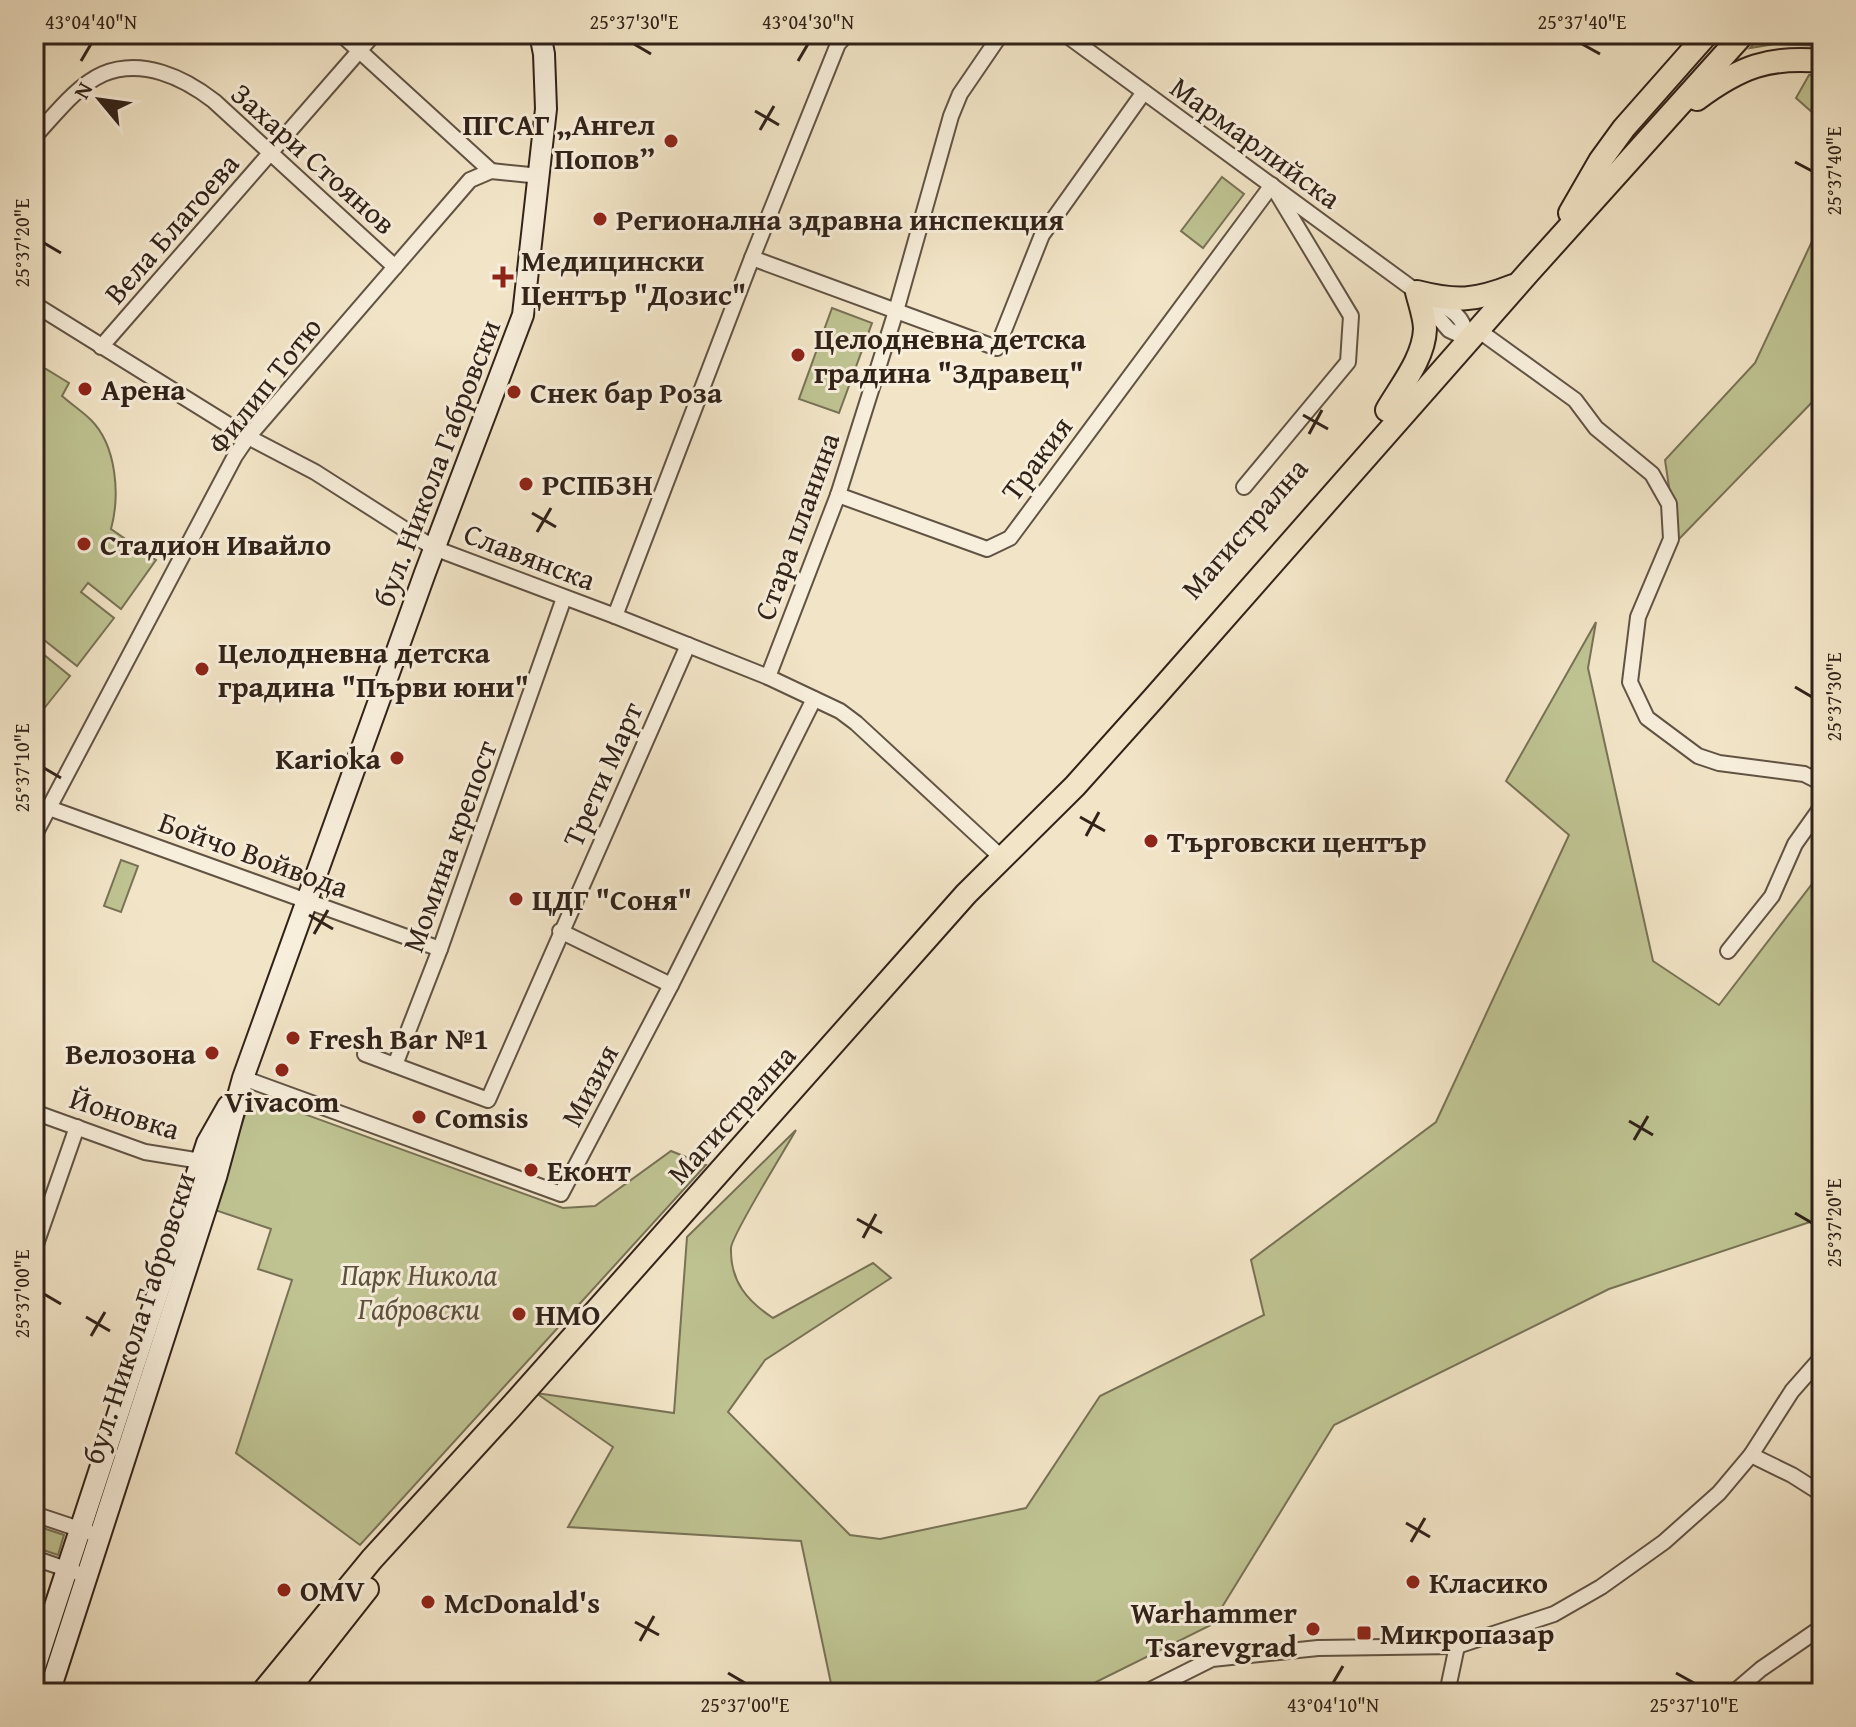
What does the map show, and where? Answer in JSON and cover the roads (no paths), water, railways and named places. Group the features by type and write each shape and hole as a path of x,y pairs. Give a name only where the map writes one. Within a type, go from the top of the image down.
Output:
{"main road":[{"path":"1552,245 1608,150 1644,104 1707,34"},
{"name":"Магистрална","path":"262,1693 372,1559 1001,857 1095,764 1467,336 1743,34"},
{"path":"1658,129 1739,71 1767,61 1795,58 1822,61"},
{"path":"1387,410 1419,352 1423,338 1425,327 1417,292 1460,301 1478,298 1520,280"},
{"name":"Магистрална","path":"1021,837 1053,789 1387,410 1467,336"},
{"name":"Магистрална","path":"285,1693 488,1433"}],"street":[{"path":"341,34 491,171 540,176"},
{"name":"Вела Благоева","path":"101,347 374,34"},
{"name":"бул. Никола Габровски","path":"90,1532 216,1177 243,1078 434,548 523,315 546,109 540,34"},
{"path":"615,616 752,258 838,44 847,34"},
{"name":"Стара планина","path":"768,677 838,495 896,311 951,116 960,94 1001,34"},
{"name":"Мармарлийска","path":"1065,34 1417,292 1440,322 1575,400 1596,428 1652,474 1669,504 1671,539 1638,617 1630,682 1647,718 1698,756 1719,763 1804,774 1822,783"},
{"name":"Захари Стоянов","path":"34,137 77,93 101,75 139,68 175,77 193,85 395,267"},
{"path":"752,258 997,348 1042,235 1144,92"},
{"name":"Филип Тотю","path":"34,836 235,456 248,437 470,180 491,171"},
{"path":"1244,487 1348,362 1351,316 1272,185"},
{"name":"Тракия","path":"838,495 987,549 1010,538 1272,185"},
{"name":"Славянска","path":"34,304 248,437 315,472 434,548 768,677 840,711 1001,857"},
{"name":"Момина крепост","path":"395,1065 440,949 564,598"},
{"name":"Трети Март","path":"395,1065 488,1100 688,645"},
{"name":"Мизия","path":"243,1078 561,1194 671,985 814,699"},
{"path":"1728,951 1772,896 1795,844 1822,806"},
{"name":"Бойчо Войвода","path":"49,808 440,949"},
{"path":"560,931 671,985"},
{"path":"365,1054 395,1065"},
{"name":"бул. Никола Габровски","path":"49,1693 77,1572 201,1161 207,1143 243,1078"},
{"name":"Йоновка","path":"34,1112 145,1152 201,1161"},
{"path":"34,1250 77,1127"},
{"path":"1144,1693 1212,1659 1318,1648 1457,1646 1554,1614 1601,1587 1664,1542 1719,1493 1751,1455 1792,1391 1822,1357"},
{"path":"1751,1455 1822,1494"},
{"path":"34,1514 90,1532"},
{"path":"34,1558 77,1572"},
{"name":"бул. Никола Габровски","path":"34,1670 77,1572"},
{"path":"1733,1693 1761,1669 1822,1627"},
{"path":"1447,1693 1457,1646"}],"place":[{"name":"ПГСАГ „Ангел Попов”","path":"671,141"},
{"name":"Регионална здравна инспекция","path":"600,219"},
{"name":"Медицински Център \"Дозис\"","path":"503,277"},
{"name":"Целодневна детска градина \"Здравец\"","path":"798,355"},
{"name":"Арена","path":"85,389"},
{"name":"Снек бар Роза","path":"514,392"},
{"name":"РСПБЗН","path":"526,484"},
{"name":"Стадион Ивайло","path":"84,544"},
{"name":"Целодневна детска градина \"Първи юни\"","path":"202,669"},
{"name":"Karioka","path":"397,758"},
{"name":"Търговски център","path":"1151,841"},
{"name":"ЦДГ \"Соня\"","path":"516,899"},
{"name":"Fresh Bar №1","path":"293,1038"},
{"name":"Велозона","path":"212,1053"},
{"name":"Vivacom","path":"282,1070"},
{"name":"Comsis","path":"419,1117"},
{"name":"Еконт","path":"531,1170"},
{"name":"HMO","path":"519,1314"},
{"name":"Класико","path":"1413,1582"},
{"name":"OMV","path":"284,1590"},
{"name":"McDonald's","path":"428,1602"},
{"name":"Warhammer Tsarevgrad","path":"1313,1629"},
{"name":"Микропазар","path":"1364,1633"}],"park label":[{"name":"Парк Никола Габровски","path":"419,1291"}]}
